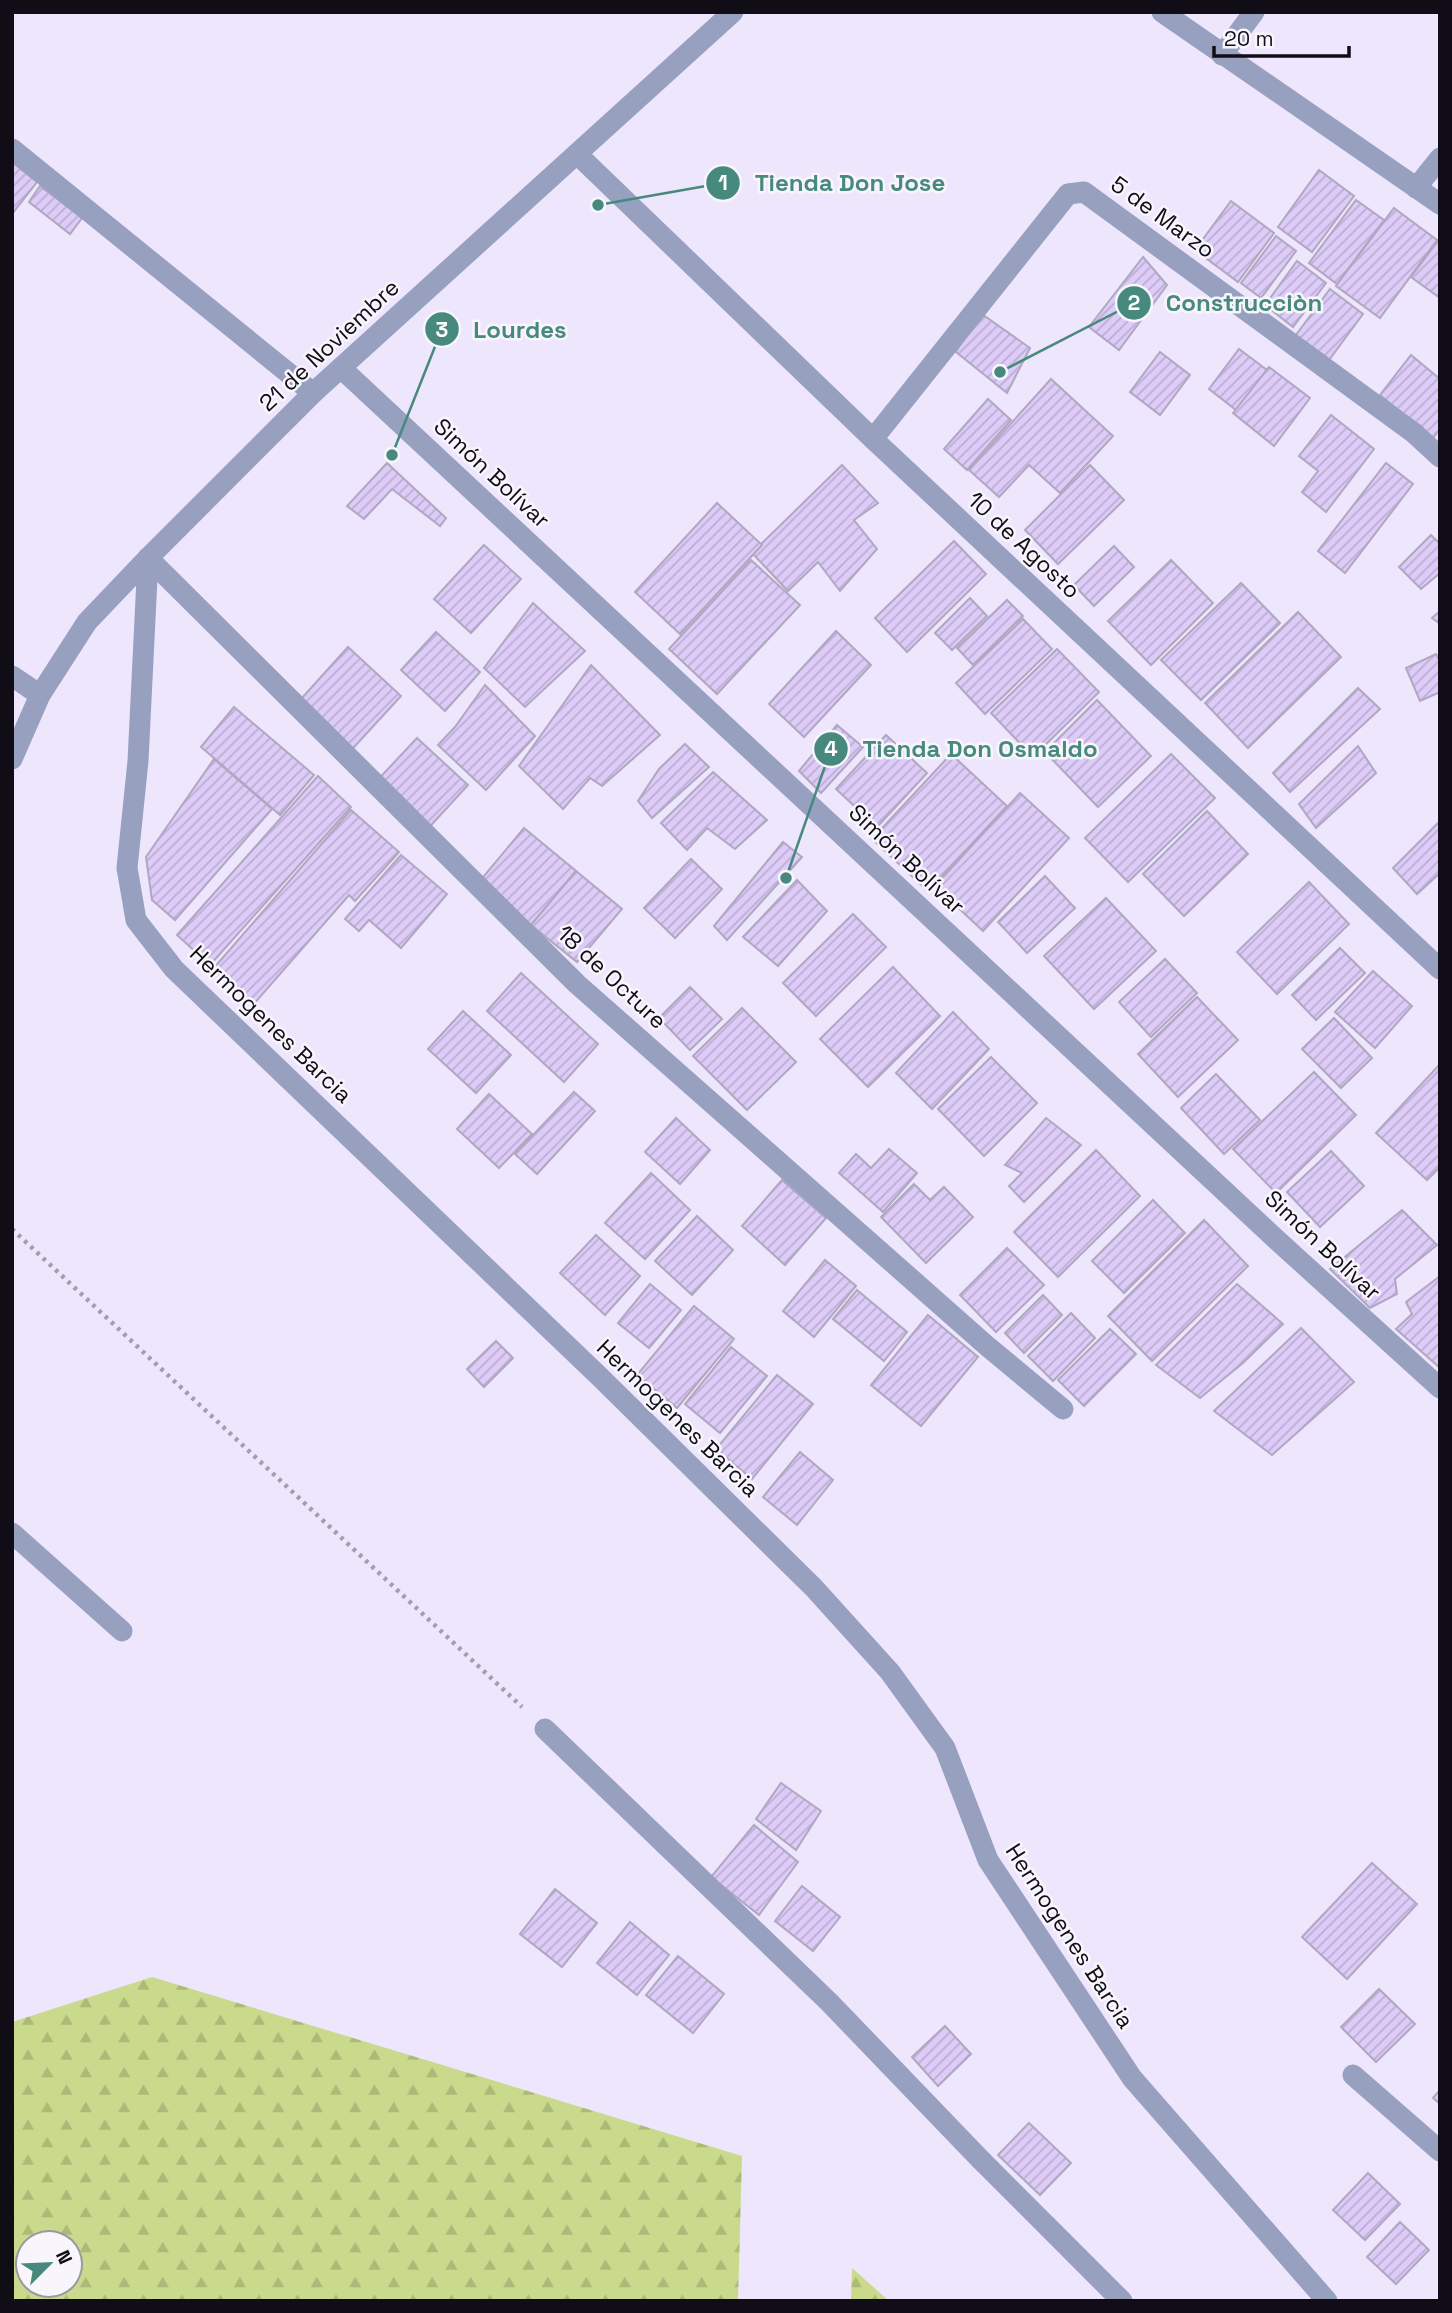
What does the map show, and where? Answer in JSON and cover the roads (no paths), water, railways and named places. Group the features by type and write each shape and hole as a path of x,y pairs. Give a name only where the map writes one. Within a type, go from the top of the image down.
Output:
{"street":[{"name":"21 de Noviembre","path":"12,759 40,695 87,622 148,558 313,393 733,12"},
{"path":"1162,12 1440,204"},
{"path":"1222,55 1254,12"},
{"path":"12,149 313,393"},
{"name":"10 de Agosto","path":"577,154 873,439 1440,969"},
{"path":"1416,188 1440,158"},
{"name":"5 de Marzo","path":"873,439 1068,194 1084,192 1414,433 1440,457"},
{"name":"Simón Bolívar","path":"341,368 1278,1241 1440,1388"},
{"name":"18 de Octure","path":"148,558 577,984 987,1346 1063,1409"},
{"name":"Hermogenes Barcia","path":"148,558 138,761 127,868 136,920 174,969 601,1378 814,1588 890,1672 944,1748 988,1860 1132,2078 1327,2301"},
{"path":"12,676 40,695"},
{"path":"12,1533 122,1631"},
{"path":"545,1730 829,2002 1122,2301"},
{"path":"1353,2075 1440,2151"}],"place":[{"name":"Tienda Don Jose","path":"598,205"},
{"name":"Construcciòn","path":"1000,372"},
{"name":"Lourdes","path":"392,455"},
{"name":"Tienda Don Osmaldo","path":"786,878"}]}
